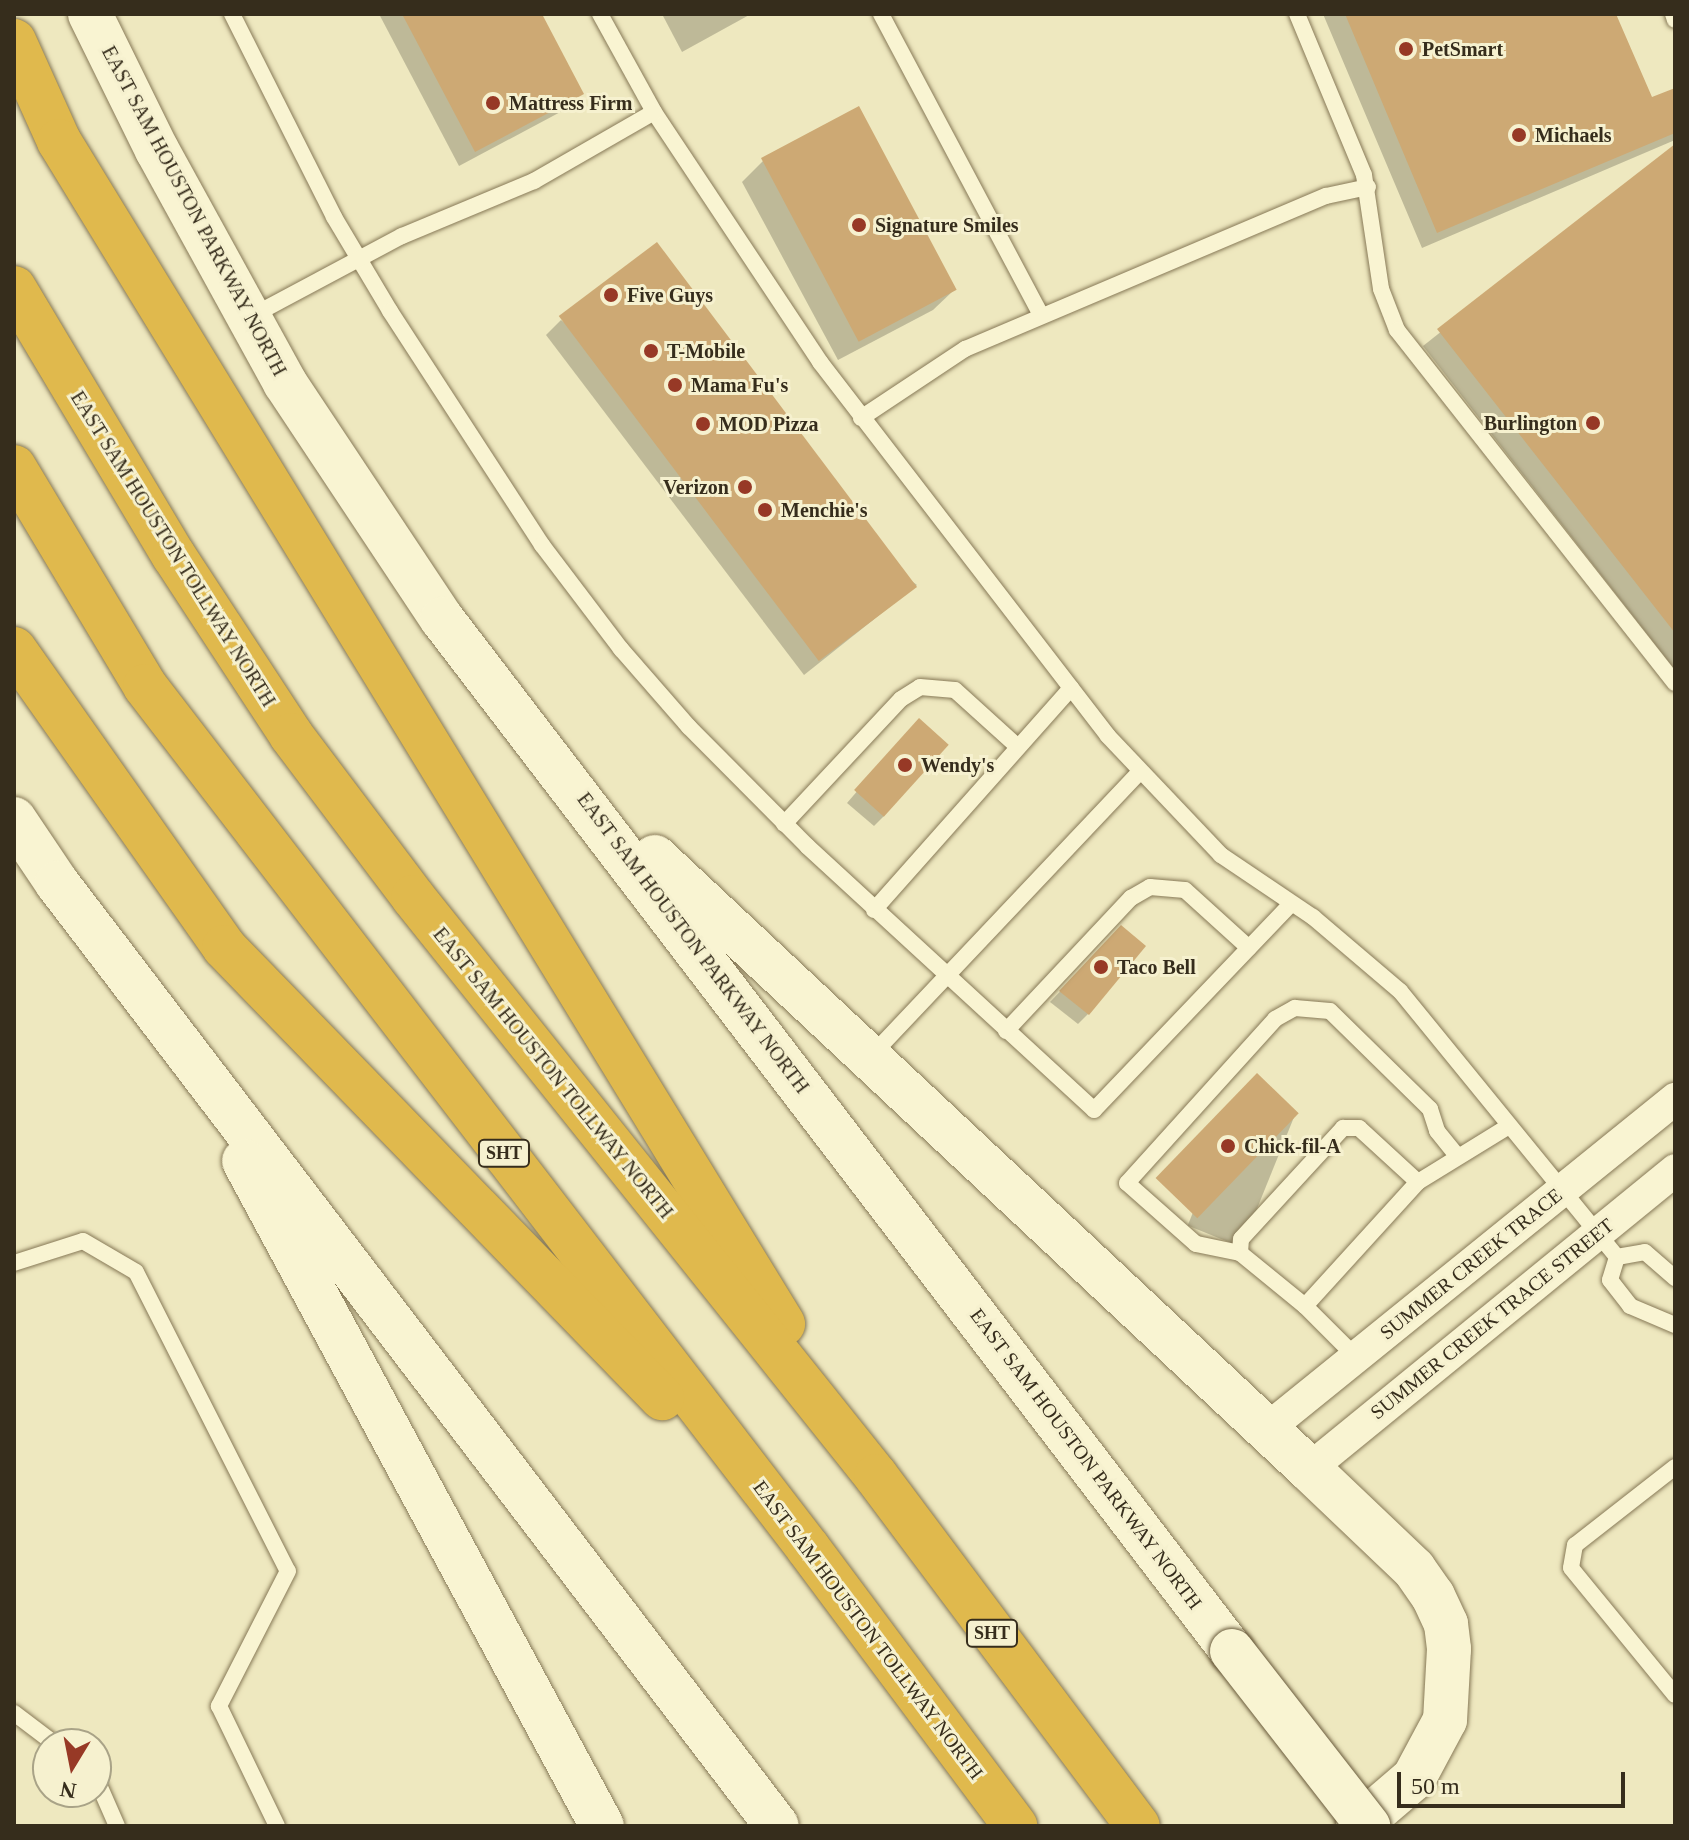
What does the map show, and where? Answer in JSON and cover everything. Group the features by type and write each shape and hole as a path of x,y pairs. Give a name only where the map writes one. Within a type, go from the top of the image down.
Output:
{"highway":[{"path":"14,41 59,141 876,1476"},
{"name":"EAST SAM HOUSTON TOLLWAY NORTH","path":"14,288 174,556 291,735 413,897 876,1476 1138,1826"},
{"name":"EAST SAM HOUSTON TOLLWAY NORTH","path":"14,467 145,686 808,1548 1015,1826"},
{"path":"14,649 224,947 808,1548"}],"main road":[{"name":"EAST SAM HOUSTON PARKWAY NORTH","path":"90,14 248,318 442,619 563,771 1368,1826"},
{"path":"563,771 1414,1569 1446,1624 1451,1671 1437,1742 1414,1778 1358,1826"},
{"path":"14,819 57,883 777,1826"},
{"path":"179,1039 602,1826"}],"street":[{"name":"SUMMER CREEK TRACE","path":"1267,1429 1675,1099"},
{"name":"SUMMER CREEK TRACE STREET","path":"1309,1469 1675,1170"}],"lane":[{"path":"232,14 359,259 496,478 589,609 680,718 784,824 946,978 1094,1110 1291,904"},
{"path":"600,14 654,112 861,418 1139,773 1221,855 1359,953 1400,991 1595,1234 1617,1257"},
{"path":"881,14 1041,315"},
{"path":"1297,14 1368,187 1381,289 1397,330 1675,683"},
{"path":"1673,14 1675,20"},
{"path":"248,318 433,221 534,181 654,112"},
{"path":"861,418 934,366 1041,315 1326,196 1368,187"},
{"path":"784,824 901,699 920,687 955,690 1017,746"},
{"path":"874,910 1071,688"},
{"path":"869,1059 1139,773"},
{"path":"1006,1031 1131,898 1150,887 1185,890 1249,948"},
{"path":"1356,1357 1305,1306 1240,1253 1196,1244 1127,1183 1275,1019 1295,1008 1330,1011 1430,1109 1437,1131 1458,1157"},
{"path":"1305,1306 1418,1182 1509,1126"},
{"path":"1240,1253 1241,1239 1343,1128 1359,1128 1418,1182"},
{"path":"14,1263 83,1241 136,1272 288,1571 219,1706 277,1826"},
{"path":"1617,1257 1645,1252 1675,1278"},
{"path":"1617,1257 1610,1280 1630,1306 1675,1325"},
{"path":"1675,1467 1575,1545 1571,1568 1675,1695"},
{"path":"14,1713 34,1728"}],"building":[{"path":"402,14 542,14 584,94 475,152"},
{"name":"Michaels","path":"1345,14 1616,14 1652,97 1675,88 1675,133 1437,233"},
{"name":"Signature Smiles","path":"859,106 957,290 859,342 761,158"},
{"name":"Burlington","path":"1675,144 1675,633 1437,329"},
{"path":"657,242 917,587 819,661 559,316"},
{"name":"Wendy's","path":"919,718 949,745 884,817 854,790"},
{"name":"Taco Bell","path":"1121,925 1146,946 1089,1015 1059,991"},
{"name":"Chick-fil-A","path":"1257,1073 1299,1113 1197,1218 1156,1178"}],"place":[{"name":"PetSmart","path":"1406,49"},
{"name":"Mattress Firm","path":"493,103"},
{"name":"Michaels","path":"1519,135"},
{"name":"Signature Smiles","path":"859,225"},
{"name":"Five Guys","path":"611,295"},
{"name":"T-Mobile","path":"651,351"},
{"name":"Mama Fu's","path":"675,385"},
{"name":"Burlington","path":"1593,423"},
{"name":"MOD Pizza","path":"703,424"},
{"name":"Verizon","path":"745,487"},
{"name":"Menchie's","path":"765,510"},
{"name":"Wendy's","path":"905,765"},
{"name":"Taco Bell","path":"1101,967"},
{"name":"Chick-fil-A","path":"1228,1146"}]}
